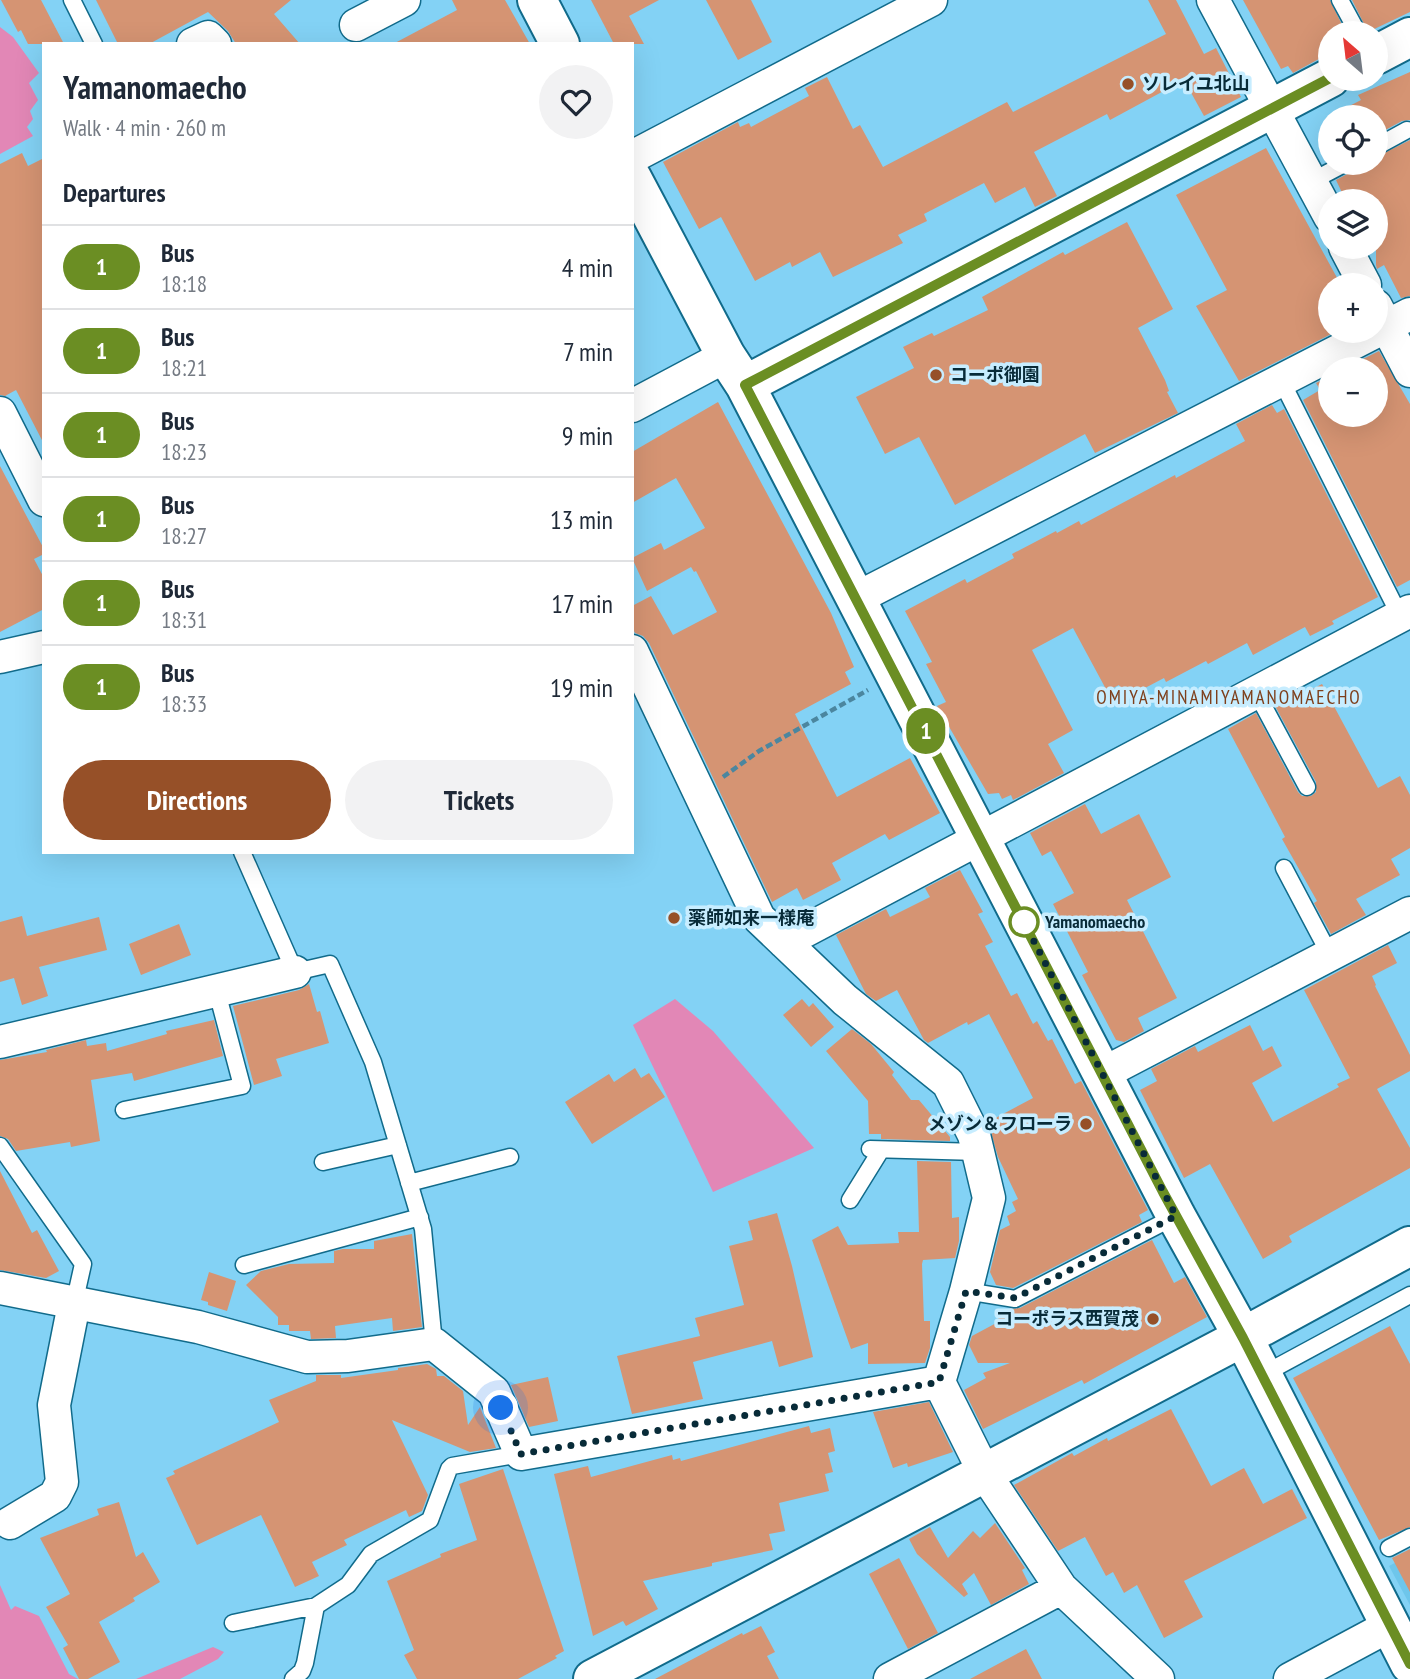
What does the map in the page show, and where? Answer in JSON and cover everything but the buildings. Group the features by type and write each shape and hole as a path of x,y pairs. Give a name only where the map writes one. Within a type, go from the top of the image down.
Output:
{"street":[{"path":"355,23 404,0"},
{"path":"537,0 559,42"},
{"path":"634,156 931,0"},
{"path":"1213,0 1318,193"},
{"path":"197,42 208,37 213,42"},
{"path":"1388,49 1410,37"},
{"path":"634,405 736,370 1318,84"},
{"path":"634,182 736,370 1176,1216 1243,1338 1410,1664"},
{"path":"855,598 1281,380 1390,315 1410,371"},
{"path":"0,413 42,496"},
{"path":"784,942 1405,613"},
{"path":"0,657 42,647"},
{"path":"634,655 759,918 845,1000 948,1083 974,1135 989,1198 966,1291 939,1382 985,1474 1062,1588 1158,1679"},
{"path":"1102,1074 1410,913"},
{"path":"0,1042 295,972"},
{"path":"613,1674 1410,1246"},
{"path":"0,1288 198,1327 307,1357 348,1356 434,1344 494,1392 521,1454 939,1382"},
{"path":"10,1523 55,1496 62,1482 54,1405 74,1304"},
{"path":"890,1679 1062,1588"},
{"path":"1290,1679 1390,1626"}],"lane":[{"path":"72,0 92,42"},
{"path":"1340,0 1351,21"},
{"path":"1388,141 1407,131"},
{"path":"1312,181 1323,175"},
{"path":"1281,380 1405,613"},
{"path":"1256,692 1307,787"},
{"path":"243,854 295,972 330,964 373,1062 423,1229 434,1344"},
{"path":"1284,868 1330,955"},
{"path":"124,1110 242,1086 216,992"},
{"path":"323,1162 398,1145"},
{"path":"0,1146 83,1265 74,1304"},
{"path":"850,1200 876,1149 978,1152"},
{"path":"410,1183 510,1157"},
{"path":"966,1291 1015,1298 1176,1216"},
{"path":"244,1265 420,1217"},
{"path":"1262,1375 1410,1295"},
{"path":"233,1623 316,1606 348,1586 371,1554 429,1520 449,1468 521,1454"},
{"path":"1389,1548 1410,1537"},
{"path":"293,1679 302,1671 305,1663 316,1606"}],"path":[{"path":"700,794 759,751 895,674"}],"shaded area":[{"path":"0,27 13,37 39,73 29,83 38,100 30,111 33,119 27,127 33,136 0,154"},
{"path":"675,999 713,1031 814,1148 713,1192 633,1025"},
{"path":"1410,1555 1410,1605 1389,1566"},
{"path":"0,1585 11,1610 15,1606 39,1616 69,1674 78,1679 0,1679"},
{"path":"213,1647 224,1652 218,1659 180,1679 136,1679"}],"bus line":[{"name":"1","path":"1318,84 745,385 1163,1192 1243,1338 1410,1664"}],"place":[{"name":"ソレイユ北山","path":"1128,84"},
{"name":"コーポ御園","path":"936,375"},
{"name":"薬師如来一様庵","path":"674,918"},
{"name":"Yamanomaecho","path":"1024,922"},
{"name":"メゾン＆フローラ","path":"1086,1124"},
{"name":"コーポラス西賀茂","path":"1153,1319"}],"district":[{"name":"OMIYA-MINAMIYAMANOMAECHO","path":"1229,697"}],"route":[{"path":"501,1408 521,1454 939,1382 966,1291 1015,1298 1176,1216 1024,922"}]}
